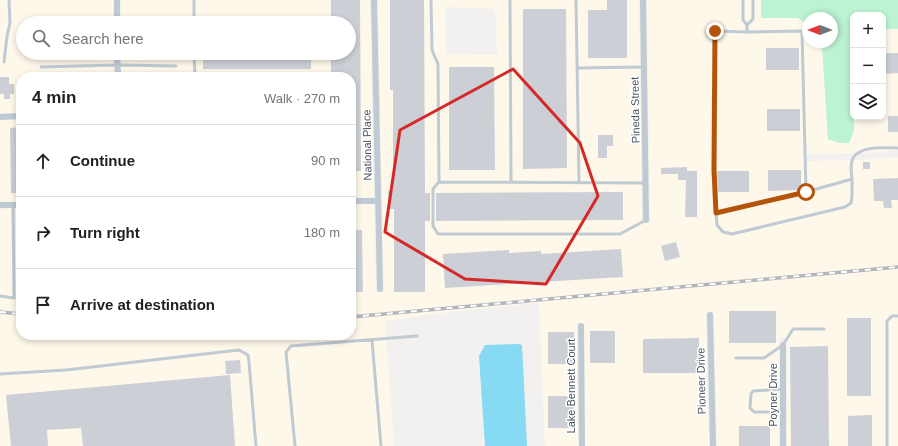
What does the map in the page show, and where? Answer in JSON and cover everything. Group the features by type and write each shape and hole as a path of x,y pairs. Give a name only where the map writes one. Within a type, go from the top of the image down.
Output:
{"street":[{"path":"116,0 117,16"},
{"name":"National Place","path":"374,0 380,289"},
{"name":"Pineda Street","path":"643,0 646,220"},
{"path":"117,60 118,72"},
{"path":"0,116 16,116"},
{"path":"356,201 378,201"},
{"path":"0,205 13,205"},
{"name":"Pioneer Drive","path":"710,315 713,446"},
{"name":"Lake Bennett Court","path":"581,326 582,446"},
{"name":"Poyner Drive","path":"783,345 783,446"}],"lane":[{"path":"4,62 10,23 9,0"},
{"path":"194,0 194,16"},
{"path":"431,0 432,50 438,64 439,182 433,189 433,226 438,234 620,234 646,220"},
{"path":"510,0 511,182"},
{"path":"576,0 579,182"},
{"path":"743,0 743,20 747,25 747,32"},
{"path":"747,25 753,20 753,0"},
{"path":"743,4 753,5"},
{"path":"806,192 802,31 715,31 714,170 717,225 723,232 732,234 846,207 851,203 852,197 851,167 853,158 859,152 867,149 898,148"},
{"path":"194,60 195,72"},
{"path":"41,67 117,65 176,66"},
{"path":"577,68 644,67"},
{"path":"716,213 806,192 852,179"},
{"path":"439,182 645,182"},
{"path":"0,296 14,298 13,205"},
{"path":"887,446 887,321 892,316 898,316"},
{"path":"736,358 764,358 783,345 793,329 824,329"},
{"path":"294,446 286,352 291,346 417,336"},
{"path":"372,340 381,446"},
{"path":"0,374 66,370 239,350 248,354 250,362 256,446"},
{"path":"783,389 753,391 751,394 750,408 754,412 783,412"}],"highlighted area":[{"path":"513,69 580,143 598,196 546,284 465,279 385,232 400,130"}],"shaded area":[{"path":"0,0 113,0 113,16 16,16 16,60 113,60 113,72 16,72 16,113 0,113"},
{"path":"121,0 370,0 374,197 356,198 356,72 121,72 121,60 356,60 356,16 121,16"},
{"path":"378,0 639,0 642,223 650,223 647,0 761,0 762,18 798,18 802,21 802,48 822,48 828,139 840,143 849,143 854,131 854,120 886,120 886,29 898,29 898,150 864,153 806,154 807,161 864,160 898,157 898,446 787,446 787,338 779,338 779,446 717,446 714,312 706,312 709,446 585,446 584,323 577,323 578,446 545,446 539,303 457,311 385,321 394,446 0,446 0,209 16,208 16,340 356,340 356,205 374,204 376,292 384,292","holes":["446,7 495,9 497,55 446,54"]},
{"path":"0,120 16,120 16,201 0,202"}],"green space":[{"path":"761,0 898,0 898,29 886,29 886,12 850,12 850,120 854,120 854,131 849,143 840,143 828,139 822,48 838,48 838,12 802,12 802,21 798,18 761,18"}],"water":[{"path":"485,345 522,345 527,446 485,446 479,356"}],"building":[{"path":"331,0 360,0 361,171 356,171 356,72 331,72 331,60 356,60 356,16 331,16"},
{"path":"390,0 424,0 425,193 430,193 430,221 425,221 425,292 394,292 394,209 388,209 388,191 393,191 393,90 390,90"},
{"path":"607,0 627,0 627,58 588,58 588,10 607,10"},
{"path":"523,9 566,9 567,168 523,169"},
{"path":"766,48 799,48 799,70 766,70"},
{"path":"886,53 898,53 898,73 886,74"},
{"path":"203,60 311,60 311,69 203,69"},
{"path":"449,67 494,67 495,170 449,170"},
{"path":"0,77 9,77 9,84 14,84 14,94 10,94 10,99 4,99 4,94 0,94"},
{"path":"767,109 800,109 800,131 767,131"},
{"path":"888,116 898,116 898,132 888,132"},
{"path":"16,127 16,193 11,193 10,128"},
{"path":"598,135 613,135 613,146 607,146 607,158 598,158"},
{"path":"863,162 870,162 870,169 863,169"},
{"path":"687,167 687,171 697,171 697,217 685,217 686,180 678,180 678,174 661,174 661,168"},
{"path":"768,170 801,170 801,190 768,191"},
{"path":"717,171 749,171 749,192 718,192"},
{"path":"898,178 898,200 891,200 892,208 884,208 883,201 874,201 873,179"},
{"path":"623,192 623,220 436,221 436,193"},
{"path":"356,230 362,230 363,292 356,292"},
{"path":"676,242 680,257 665,261 661,246"},
{"path":"621,249 623,277 445,288 443,254 509,250 509,253 541,251 541,254"},
{"path":"729,311 776,311 776,343 729,343"},
{"path":"847,318 871,318 871,396 847,396"},
{"path":"590,331 615,331 615,363 590,363"},
{"path":"548,332 574,332 574,364 548,364"},
{"path":"699,338 699,373 643,373 643,339"},
{"path":"828,346 829,446 791,446 790,347"},
{"path":"240,360 241,373 226,374 225,361"},
{"path":"230,375 235,446 83,446 81,428 47,430 48,446 11,446 6,395"},
{"path":"548,396 574,396 574,428 548,428"},
{"path":"872,415 872,446 848,446 848,416"},
{"path":"739,426 770,426 770,446 739,446"}],"railway":[{"path":"356,317 898,267"},
{"path":"0,312 16,314"}],"route":[{"path":"715,31 714,170 716,213 806,192"}]}
